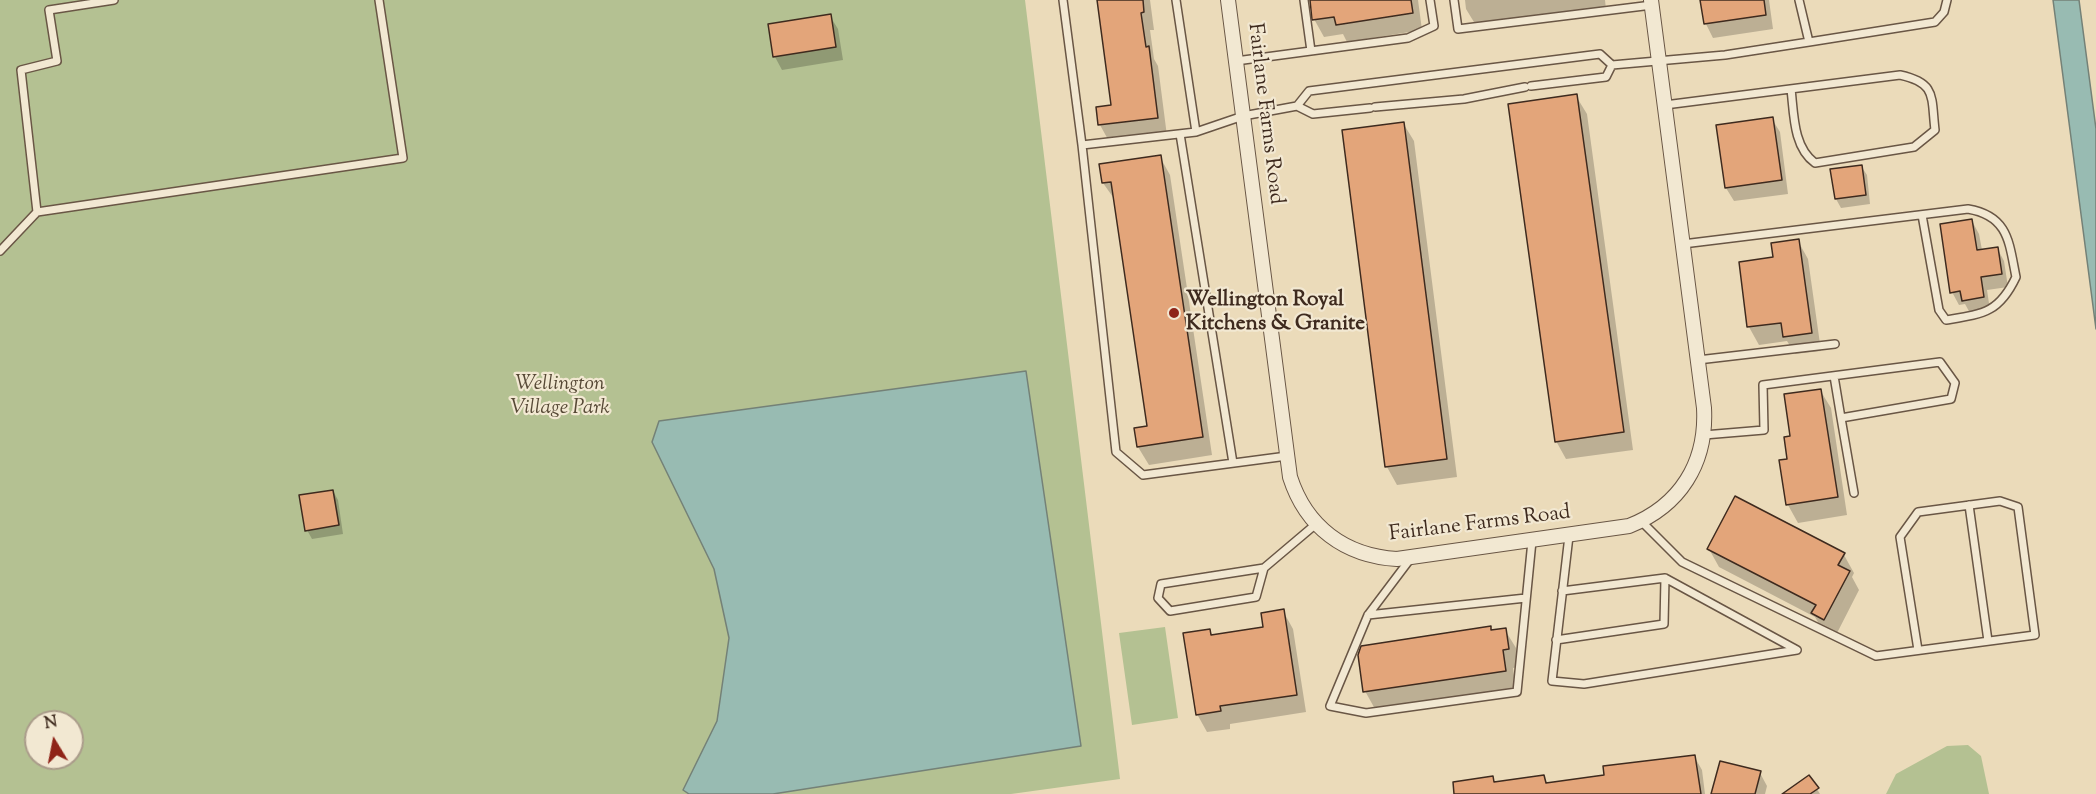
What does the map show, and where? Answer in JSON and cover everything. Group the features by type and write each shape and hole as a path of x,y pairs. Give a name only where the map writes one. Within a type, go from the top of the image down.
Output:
{"street":[{"name":"Fairlane Farms Road","path":"1228,0 1287,456 1295,492 1316,524 1336,541 1359,552 1385,558 1411,558 1616,529 1641,521 1663,508 1682,489 1698,460 1704,435 1698,360 1651,2"}],"lane":[{"path":"37,212 21,70 57,60 48,10 114,0"},
{"path":"0,251 37,212 403,158 379,0"},
{"path":"1063,0 1082,145 1116,452 1143,475 1287,456"},
{"path":"1176,0 1196,132"},
{"path":"1304,0 1311,51"},
{"path":"1236,61 1408,38 1434,26 1430,0"},
{"path":"1454,0 1458,29 1651,2"},
{"path":"1798,0 1809,42"},
{"path":"1297,106 1309,91 1452,71 1600,54 1612,65 1659,59 1725,55 1935,22 1944,12 1947,0"},
{"path":"1082,145 1196,132 1243,116 1297,106 1313,114 1464,99 1606,76 1612,65"},
{"path":"1665,105 1900,75 1919,79 1930,91 1935,130 1914,147 1815,163 1806,156 1797,135 1791,89"},
{"path":"1180,134 1233,463"},
{"path":"1683,244 1922,214 1968,209 1983,212 1998,223 2007,234 2016,278 1998,306 1979,315 1946,320 1939,310 1922,214"},
{"path":"1698,360 1835,344"},
{"path":"1704,435 1764,430 1763,386 1940,362 1955,383 1951,399 1841,418"},
{"path":"1834,376 1854,493"},
{"path":"1641,521 1682,562 1876,656 2035,635 2018,507 2000,501 1918,512 1900,537 1918,650"},
{"path":"1969,505 1988,641"},
{"path":"1264,568 1256,597 1170,611 1158,598 1161,584 1264,568 1316,524"},
{"path":"1562,591 1665,578 1797,650 1584,684 1552,681 1556,640 1562,591 1569,536"},
{"path":"1411,558 1368,615 1330,706 1366,713 1517,692 1532,541"},
{"path":"1556,640 1664,624 1665,578"},
{"path":"1368,615 1526,598"}],"green space":[{"name":"Wellington Village Park","path":"0,0 1025,0 1120,779 1011,794 0,794"},
{"path":"1165,627 1178,718 1132,725 1119,633"},
{"path":"1968,745 1981,756 1989,794 1886,794 1896,774 1947,746"}],"water":[{"path":"2053,0 2079,0 2096,129 2096,329"},
{"path":"1026,371 1081,746 773,794 689,794 683,790 717,721 729,638 714,569 652,442 659,421"}],"building":[{"path":"1097,0 1143,0 1144,12 1141,13 1146,47 1149,46 1158,118 1098,125 1096,107 1111,105"},
{"path":"1310,0 1411,0 1413,13 1336,25 1334,17 1312,20"},
{"path":"1700,0 1764,0 1766,15 1704,24"},
{"path":"831,14 836,47 773,57 768,24"},
{"path":"1577,94 1624,432 1555,442 1508,104"},
{"path":"1773,117 1782,180 1725,188 1716,125"},
{"path":"1404,122 1447,459 1385,467 1342,130"},
{"path":"1161,155 1203,437 1137,447 1134,428 1147,426 1111,182 1102,183 1099,164"},
{"path":"1862,165 1866,195 1835,199 1830,169"},
{"path":"1972,219 1977,250 1998,247 2002,274 1981,277 1984,297 1962,301 1960,291 1950,293 1940,224"},
{"path":"1799,239 1812,333 1783,337 1781,323 1747,327 1739,262 1773,257 1771,243"},
{"path":"1821,389 1838,497 1786,505 1779,460 1787,459 1784,437 1790,436 1784,394"},
{"path":"333,490 339,525 305,531 299,495"},
{"path":"1735,496 1845,553 1838,565 1850,571 1824,620 1811,613 1816,605 1707,549"},
{"path":"1284,609 1297,695 1220,706 1221,711 1196,715 1183,633 1210,629 1211,635 1263,627 1261,613"},
{"path":"1491,626 1491,630 1506,628 1509,649 1503,650 1506,671 1363,692 1358,655 1361,646"},
{"path":"1695,755 1701,794 1454,794 1453,782 1493,776 1494,782 1544,775 1546,783 1604,775 1603,766"},
{"path":"1720,761 1761,771 1755,794 1711,794"},
{"path":"1809,775 1819,788 1810,794 1782,794"}],"place":[{"name":"Wellington Royal Kitchens & Granite","path":"1174,313"}]}
